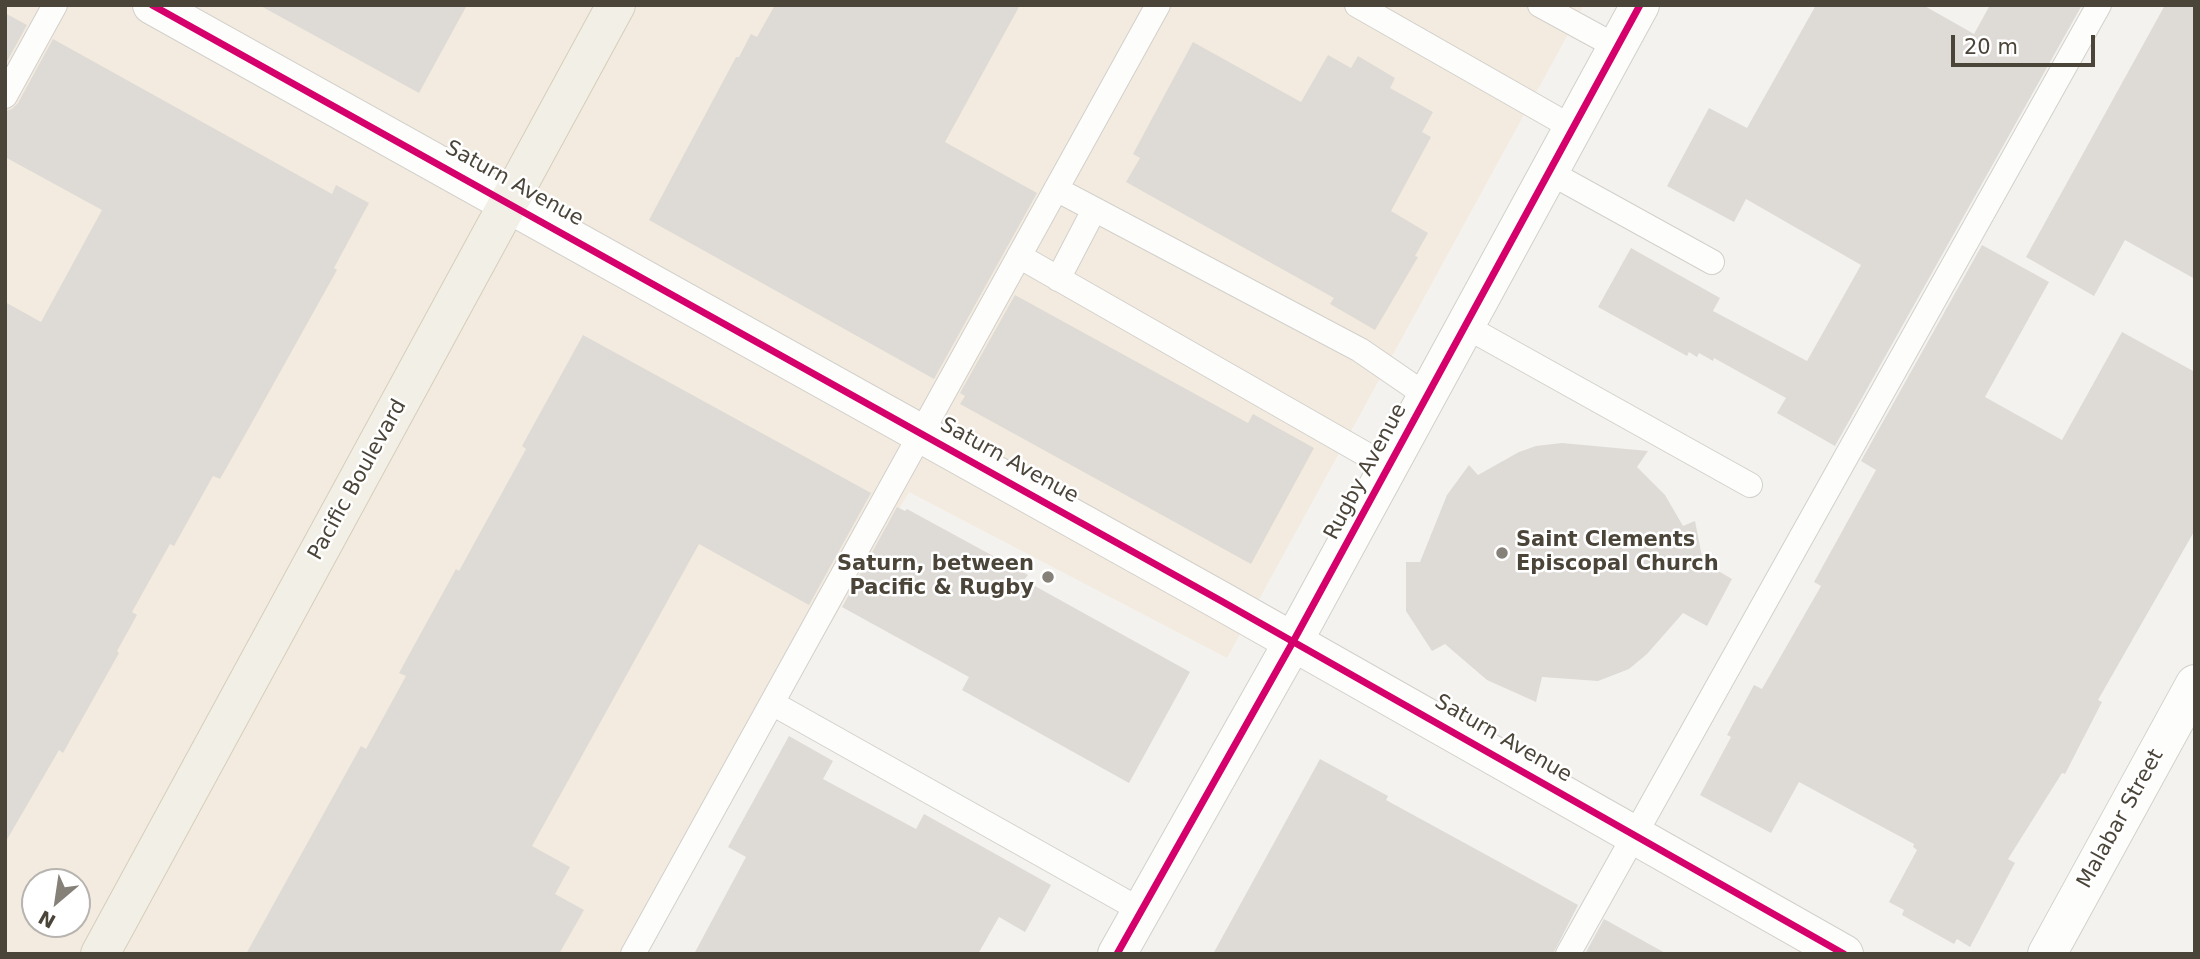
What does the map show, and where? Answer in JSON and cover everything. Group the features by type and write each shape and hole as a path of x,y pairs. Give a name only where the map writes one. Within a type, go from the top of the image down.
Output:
{"main road":[{"name":"Pacific Boulevard","path":"100,954 616,5"}],"street":[{"name":"Saturn Avenue","path":"152,5 1294,640 1844,954"},
{"name":"Rugby Avenue","path":"1118,954 1294,640 1640,5"},
{"name":"Malabar Street","path":"2047,954 2195,684"}],"lane":[{"path":"5,96 55,5"},
{"path":"633,954 1158,5"},
{"path":"1357,5 1573,128"},
{"path":"1541,5 1617,47"},
{"path":"1568,954 2099,5"},
{"path":"1549,172 1712,262"},
{"path":"1056,189 1360,350 1427,396"},
{"path":"1058,279 1094,209"},
{"path":"1019,256 1388,467"},
{"path":"1465,326 1750,485"},
{"path":"772,703 1142,911"}],"shaded area":[{"path":"5,5 1584,5 1227,658 909,492 635,954 5,954"}],"building":[{"path":"259,5 467,5 419,93"},
{"path":"775,5 1020,5 945,142 1037,193 934,379 649,220 736,57 739,57 751,34 757,37"},
{"path":"1816,5 1923,5 1974,34 1990,5 2082,5 1835,446 1777,413 1786,398 1714,358 1713,361 1699,353 1697,357 1689,352 1687,356 1598,307 1631,248 1720,298 1713,311 1807,361 1861,265 1746,199 1734,222 1667,186 1709,108 1747,128"},
{"path":"2165,5 2195,5 2195,279 2125,240 2094,296 2026,257"},
{"path":"5,13 27,25 5,65"},
{"path":"53,39 332,194 336,185 369,203 334,268 337,270 220,479 213,476 174,546 170,544 132,612 137,615 117,651 119,653 63,753 59,750 5,843 5,302 41,322 102,210 5,157 5,111 18,103"},
{"path":"1193,42 1301,102 1328,55 1351,68 1358,56 1395,78 1390,88 1433,112 1422,132 1431,137 1391,211 1428,233 1415,256 1418,257 1375,330 1330,304 1334,298 1126,182 1140,158 1133,154"},
{"path":"1982,245 2049,282 1985,397 2062,440 2122,332 2195,372 2195,530 2098,700 2102,702 2065,774 2062,773 2008,859 2015,863 1970,947 1957,939 1954,944 1902,915 1904,910 1889,902 1917,850 1913,847 1914,844 1799,782 1771,833 1700,795 1731,737 1727,735 1754,685 1762,689 1821,586 1814,582 1876,470 1861,461"},
{"path":"1015,295 1248,423 1253,414 1314,448 1251,564 960,404 965,396 960,393"},
{"path":"583,335 871,493 809,605 699,544 532,846 570,867 555,894 584,910 559,954 246,954 361,746 366,749 406,676 399,673 526,449 522,446"},
{"path":"1562,443 1648,451 1637,467 1665,495 1683,526 1695,521 1703,562 1732,579 1707,626 1683,613 1647,654 1629,669 1598,681 1542,677 1536,702 1487,680 1445,644 1432,651 1406,611 1406,562 1420,562 1447,495 1469,465 1478,475 1519,452 1536,446"},
{"path":"897,507 905,511 907,509 1028,575 1024,580 1190,672 1129,783 962,690 969,677 842,607"},
{"path":"789,736 833,761 823,779 916,829 924,814 1051,885 1025,932 999,917 978,954 694,954 746,857 728,847"},
{"path":"1320,759 1388,796 1386,800 1578,905 1553,954 1213,954"},
{"path":"1604,919 1667,954 1585,954"}],"cycle path":[{"path":"152,5 1000,477 1844,954"},
{"path":"1117,954 1294,640 1640,5"}],"place":[{"name":"Saint Clements Episcopal Church","path":"1502,553"},
{"name":"Saturn, between Pacific & Rugby","path":"1048,577"}]}
